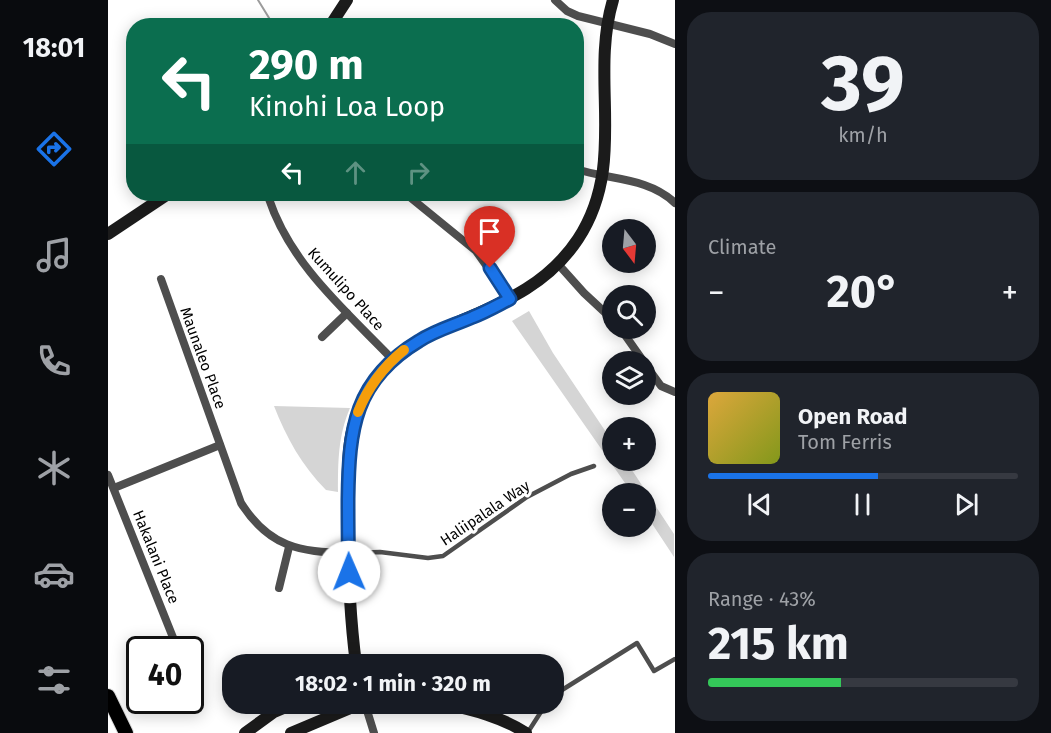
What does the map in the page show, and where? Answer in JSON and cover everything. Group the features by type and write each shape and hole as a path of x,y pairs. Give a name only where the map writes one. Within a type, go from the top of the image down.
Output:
{"main road":[{"path":"108,696 126,733"}],"street":[{"path":"335,18 347,0"},
{"path":"555,0 578,16 650,34 675,44"},
{"path":"355,654 350,609 348,553 348,458 353,426 365,396 393,360 422,339 510,299 533,285 558,264 578,238 589,219 603,176 605,46 607,23 613,0"},
{"path":"584,171 647,185 675,203"},
{"path":"108,234 158,201"},
{"name":"Kumulipo Place","path":"270,201 277,222 310,273 393,360"},
{"path":"415,201 476,251 510,299"},
{"path":"558,264 602,310"},
{"name":"Maunaleo Place","path":"161,279 241,503 261,528 289,547"},
{"path":"322,337 347,313"},
{"path":"656,379 661,386 675,392"},
{"path":"114,488 220,445"},
{"name":"Hakalani Place","path":"108,475 172,636"},
{"path":"279,588 289,547 308,552 348,553"},
{"path":"245,733 271,714"},
{"path":"291,733 336,714"},
{"path":"368,714 374,733"},
{"path":"483,714 512,724 527,733"}],"lane":[{"name":"Haliipalala Way","path":"348,553 380,552 428,558 443,556 527,497 571,474 594,466"},
{"path":"564,689 637,643 654,671 675,659"},
{"path":"527,733 539,714"}],"shaded area":[{"path":"529,311 553,353 602,426 602,450 512,321"},
{"path":"274,406 350,408 341,439 338,492 326,490 309,471 289,440"},
{"path":"617,471 633,471 640,483 625,483"},
{"path":"656,507 674,534 674,557 656,530"}],"waterway":[{"path":"258,0 269,18"}],"slow traffic":[{"path":"358,412 374,382 404,350"}],"route":[{"path":"349,572 348,458 358,411 365,396 384,369 408,348 436,332 510,299 490,268"}]}
